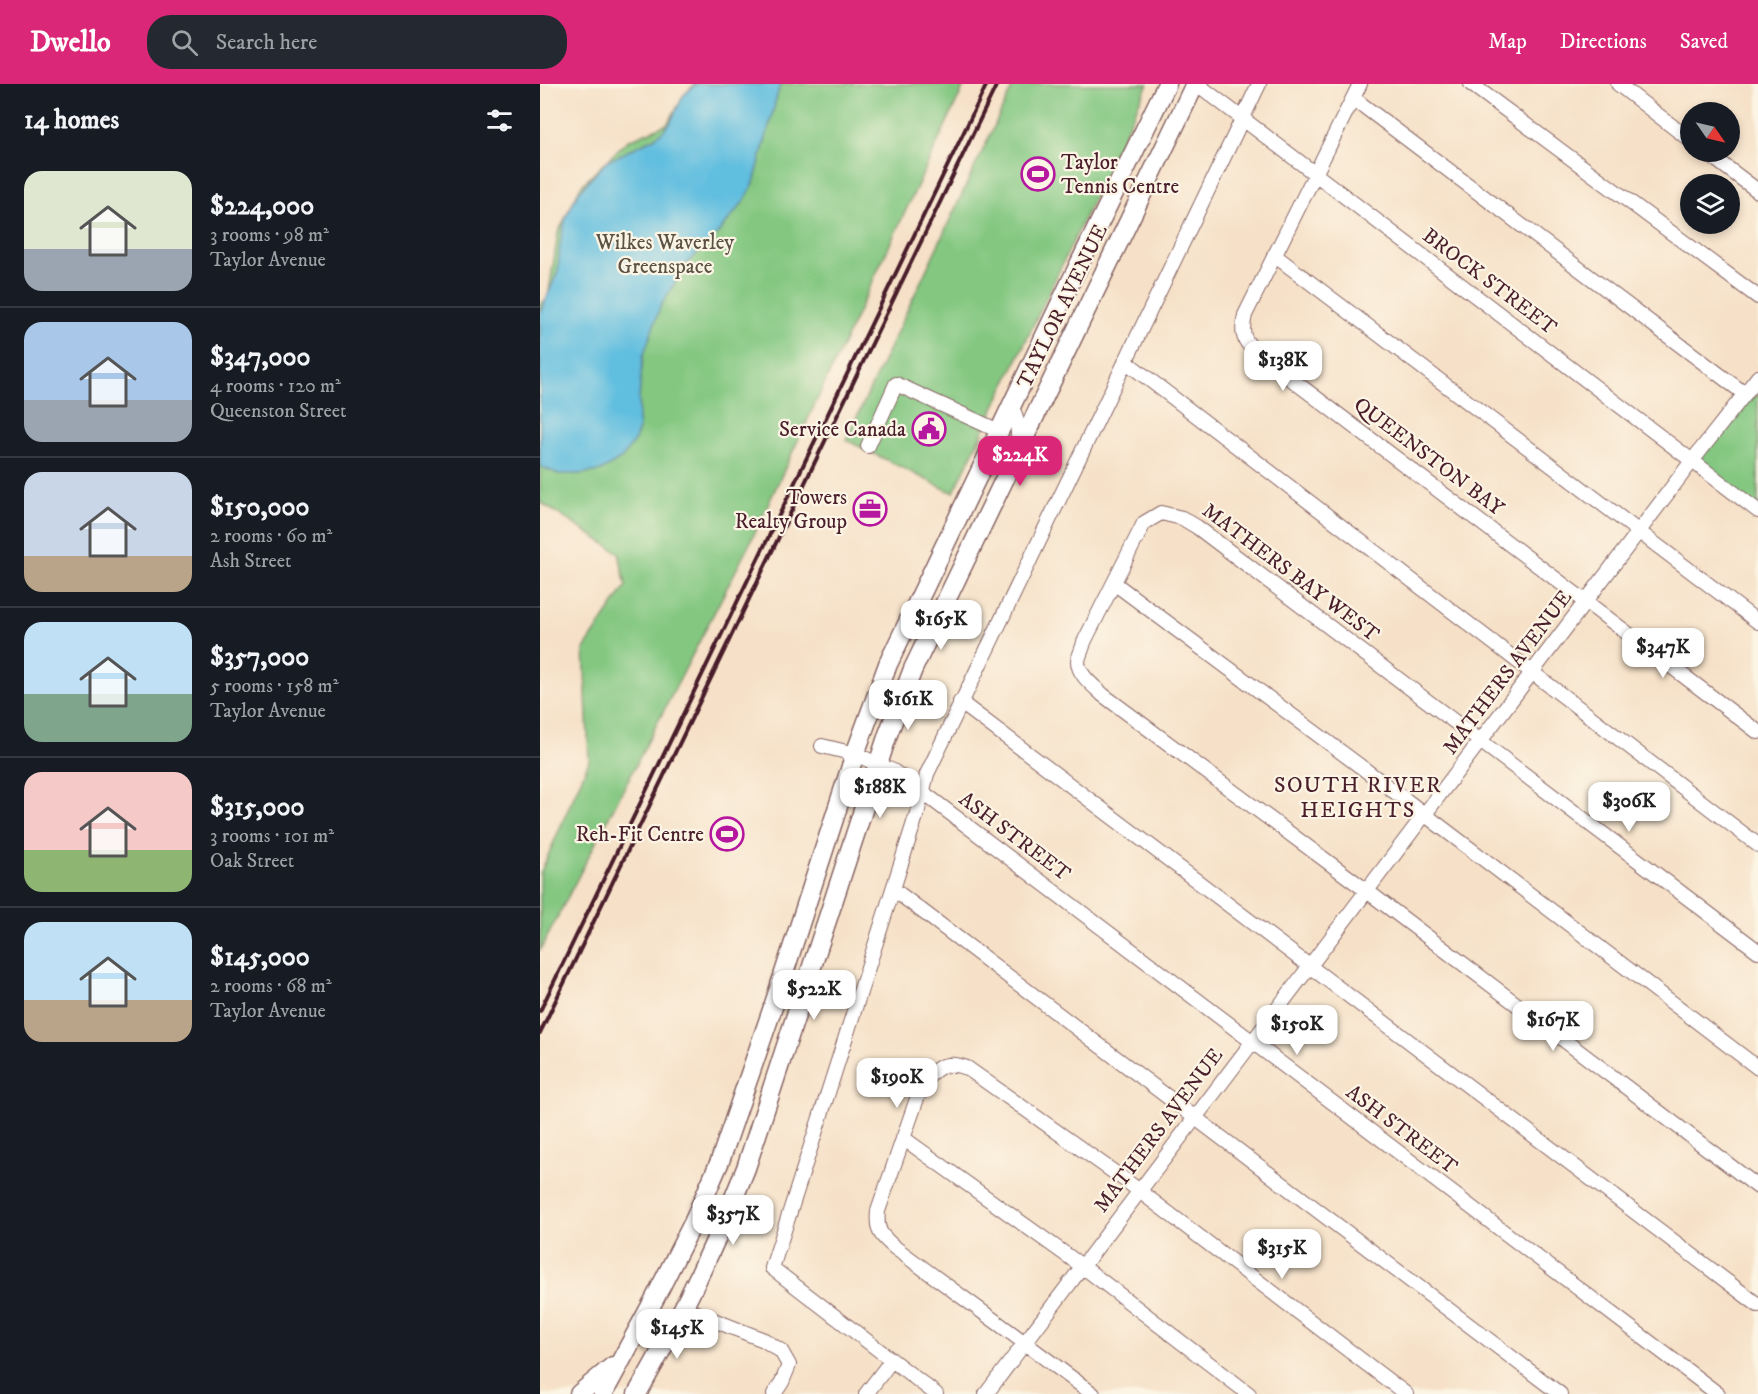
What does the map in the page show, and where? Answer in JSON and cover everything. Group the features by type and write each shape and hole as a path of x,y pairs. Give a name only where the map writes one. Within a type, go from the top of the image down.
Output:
{"main road":[{"name":"TAYLOR AVENUE","path":"603,1394 693,1224 720,1161 774,1004 855,754 888,664 1167,84"},
{"name":"TAYLOR AVENUE","path":"637,1394 720,1233 750,1158 894,718 913,669 1196,84"},
{"path":"579,1394 623,1356"}],"street":[{"name":"BROCK STREET","path":"1196,84 1758,511"},
{"path":"936,1394 772,1268 918,810 927,774 1259,84"},
{"name":"QUEENSTON BAY","path":"1360,84 1245,315 1242,327 1244,339 1253,349 1587,601"},
{"path":"1471,84 1758,297"},
{"path":"1618,84 1680,132"},
{"path":"1353,98 1745,394"},
{"path":"1719,162 1758,191"},
{"path":"1274,255 1758,622"},
{"path":"1125,361 1758,845"},
{"name":"MATHERS AVENUE","path":"986,1394 1758,377"},
{"path":"868,446 896,384 999,431"},
{"name":"TAYLOR AVENUE","path":"1011,406 1015,411 1018,450"},
{"name":"MATHERS BAY WEST","path":"1758,951 1482,740 1197,527 1182,518 1161,513 1144,524 1084,642 1078,661 1081,672 1103,695 1367,891 1758,1187"},
{"path":"1114,583 1425,814 1758,1068"},
{"path":"1587,601 1758,732"},
{"path":"960,702 1758,1305"},
{"name":"ASH STREET","path":"822,746 855,754 893,771 921,791 1718,1394"},
{"path":"893,889 1560,1394"},
{"path":"1093,1394 894,1248 879,1230 878,1211 921,1088 931,1072 949,1064 967,1068 1139,1190 1406,1394"},
{"path":"903,1138 1082,1266 1249,1394"},
{"path":"683,1308 764,1340 781,1351 789,1365 774,1394"},
{"path":"866,1394 891,1360"}],"green space":[{"name":"Wilkes Waverley Greenspace","path":"694,84 965,84 749,545 540,951 540,874 589,761 584,649 626,586 619,553 540,502 540,305 548,297 558,233 581,186 627,141 667,124"},
{"name":"Taylor Tennis Centre","path":"1014,84 1148,84 954,492 846,440"},
{"path":"1758,377 1758,511 1692,461"}],"water":[{"path":"696,84 781,84 754,183 744,201 714,238 687,263 660,307 643,357 639,429 635,440 622,458 601,471 558,474 540,466 540,313 558,271 560,244 566,217 578,193 606,162 654,138 663,131 670,123 683,96"}],"railway":[{"path":"540,1011 987,84"},
{"path":"540,1033 997,84"}],"place":[{"name":"Taylor Tennis Centre","path":"1038,174"},
{"name":"Service Canada","path":"929,429"},
{"name":"Towers Realty Group","path":"870,509"},
{"name":"Reh-Fit Centre","path":"727,834"}],"district":[{"name":"SOUTH RIVER HEIGHTS","path":"1358,796"}]}
